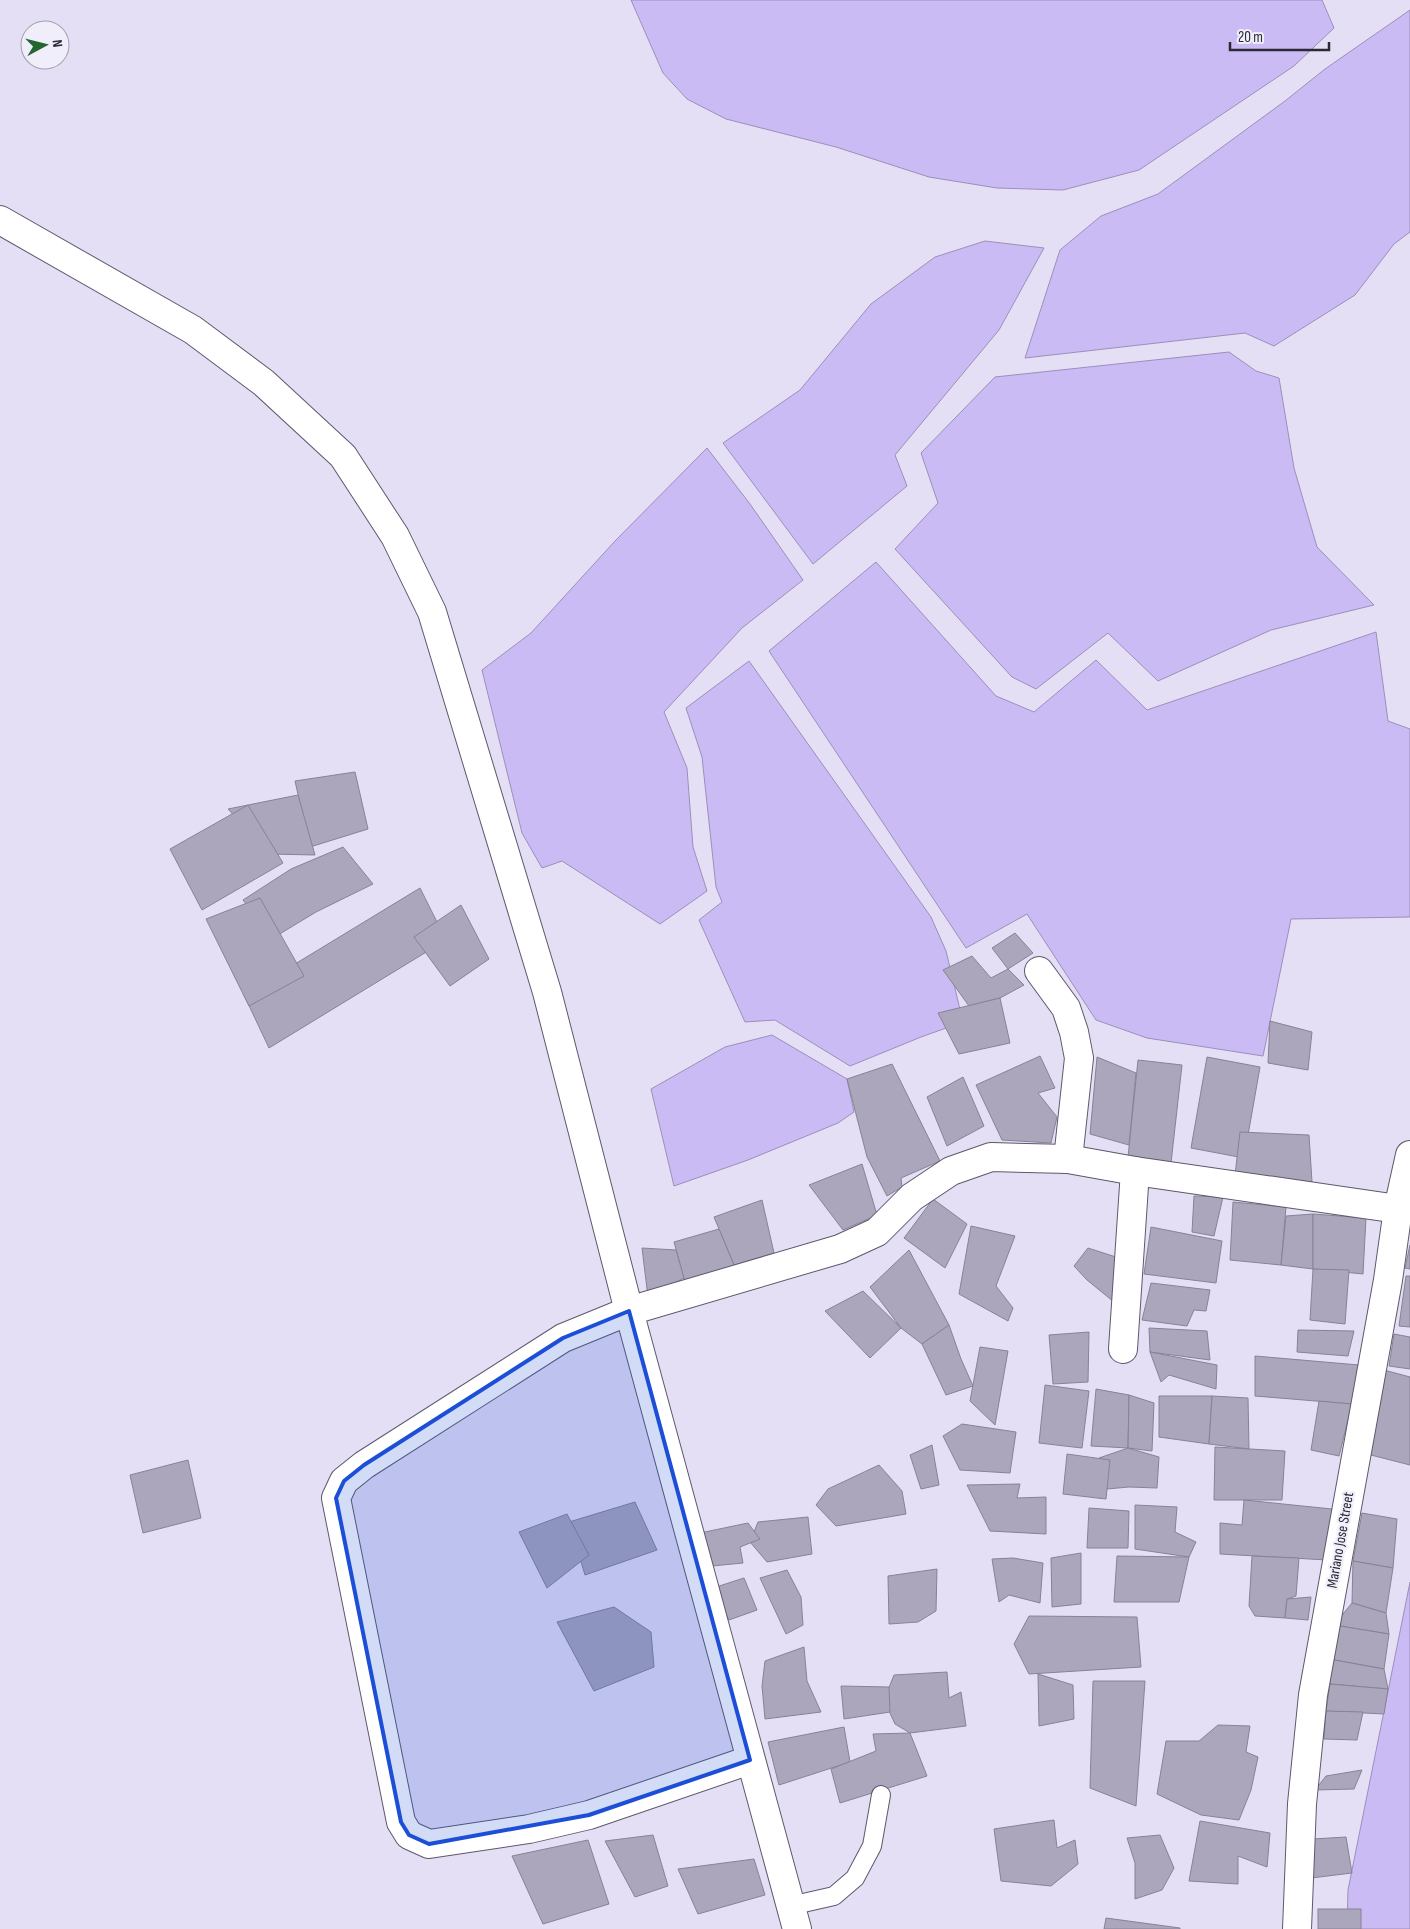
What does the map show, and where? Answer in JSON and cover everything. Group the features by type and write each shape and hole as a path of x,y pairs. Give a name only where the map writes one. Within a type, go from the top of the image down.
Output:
{"street":[{"path":"0,220 193,330 264,382 343,456 395,536 432,612 546,992 629,1311 794,1917"},
{"path":"1039,971 1066,1008 1074,1032 1079,1058 1068,1159"},
{"name":"Mariano Jose Street","path":"1297,1929 1302,1804 1313,1695 1388,1280 1398,1209 1410,1155"},
{"path":"750,1760 589,1815 530,1829 429,1844 409,1835 401,1822 336,1498 344,1481 364,1465 563,1338 629,1311 840,1249 877,1232 912,1197 951,1171 991,1157 1068,1159 1135,1171 1398,1209"},
{"path":"1122,1349 1135,1171"}],"lane":[{"path":"794,1917 834,1896 855,1878 872,1846 881,1795"}],"highlighted area":[{"path":"629,1311 750,1760 589,1815 429,1844 409,1835 401,1822 336,1498 344,1481 364,1465 563,1338"}],"shaded area":[{"path":"631,0 1322,0 1334,28 1294,66 1139,170 1063,190 997,188 929,177 836,147 726,119 687,99 663,73"},
{"path":"1410,10 1410,232 1394,244 1355,295 1274,346 1245,333 1025,358 1060,250 1101,216 1158,194 1285,101 1325,69"},
{"path":"985,241 1044,248 999,330 895,455 907,486 813,564 723,443 800,390 871,304 935,257"},
{"path":"1229,352 1256,371 1279,378 1294,468 1317,547 1374,605 1271,630 1158,681 1108,633 1036,689 1012,677 895,549 938,503 921,453 995,377"},
{"path":"707,448 750,504 803,580 742,628 664,712 687,768 693,847 707,891 660,924 562,861 542,868 522,833 482,670 531,633 615,541"},
{"path":"876,562 996,696 1034,712 1096,660 1147,710 1376,632 1388,721 1410,729 1410,917 1291,919 1263,1056 1147,1038 1096,1020 1027,914 966,948 769,651"},
{"path":"749,661 931,917 946,951 963,1022 850,1066 775,1020 745,1022 699,920 722,902 716,887 702,757 686,708"},
{"path":"772,1035 847,1079 854,1112 838,1123 748,1160 674,1186 651,1089 725,1047"},
{"path":"1410,1582 1410,1929 1347,1929 1348,1890"}],"building":[{"path":"355,772 368,829 310,847 295,781"},
{"path":"298,795 315,855 269,854 228,809"},
{"path":"248,805 283,863 202,910 170,849"},
{"path":"343,847 373,884 316,912 273,938 243,900 291,869"},
{"path":"420,888 446,940 269,1048 244,995"},
{"path":"260,898 304,976 249,1006 206,919"},
{"path":"461,905 489,959 450,986 414,937"},
{"path":"1015,933 1033,953 1008,969 992,948"},
{"path":"972,956 991,978 1008,969 1024,985 1000,998 969,1006 943,970"},
{"path":"1000,998 1010,1043 959,1054 938,1013"},
{"path":"1270,1021 1312,1032 1308,1070 1268,1063"},
{"path":"1040,1056 1055,1088 1038,1093 1057,1117 1051,1143 1002,1140 976,1085"},
{"path":"1097,1057 1136,1073 1129,1145 1090,1134"},
{"path":"1207,1057 1260,1067 1244,1158 1191,1148"},
{"path":"1138,1060 1182,1065 1171,1163 1128,1157"},
{"path":"892,1064 940,1161 901,1178 902,1187 887,1196 867,1157 847,1079"},
{"path":"963,1077 984,1126 947,1146 927,1097"},
{"path":"1240,1132 1309,1135 1312,1182 1235,1175"},
{"path":"862,1164 877,1215 843,1230 809,1185"},
{"path":"1194,1196 1223,1197 1214,1236 1192,1232"},
{"path":"933,1199 967,1224 945,1268 904,1238"},
{"path":"762,1200 774,1253 734,1265 714,1217"},
{"path":"1233,1202 1286,1207 1281,1265 1230,1260"},
{"path":"1313,1214 1313,1269 1281,1265 1286,1216"},
{"path":"1313,1214 1366,1218 1363,1274 1313,1269"},
{"path":"971,1226 1015,1236 996,1286 1013,1308 1008,1321 959,1294"},
{"path":"1151,1227 1222,1241 1216,1283 1144,1274"},
{"path":"719,1229 734,1265 688,1294 674,1242"},
{"path":"1410,1245 1410,1269 1405,1268"},
{"path":"642,1248 676,1250 684,1278 648,1297"},
{"path":"1088,1248 1116,1257 1114,1302 1087,1280 1074,1266"},
{"path":"909,1250 949,1325 922,1344 901,1328 870,1287"},
{"path":"1313,1269 1349,1270 1345,1324 1310,1320"},
{"path":"1406,1276 1410,1276 1410,1327 1399,1326"},
{"path":"1151,1283 1210,1290 1206,1311 1194,1310 1187,1326 1142,1320"},
{"path":"863,1291 901,1328 870,1358 825,1311"},
{"path":"949,1325 973,1386 946,1395 922,1344"},
{"path":"1149,1328 1207,1331 1210,1360 1150,1352"},
{"path":"1298,1330 1354,1331 1348,1356 1297,1352"},
{"path":"1089,1332 1088,1382 1053,1384 1049,1335"},
{"path":"1394,1334 1410,1337 1410,1369 1389,1366"},
{"path":"980,1347 1008,1351 995,1425 970,1401"},
{"path":"1150,1352 1217,1365 1216,1389 1169,1375 1161,1382"},
{"path":"1255,1356 1359,1365 1352,1404 1255,1396"},
{"path":"1384,1370 1410,1377 1410,1465 1363,1453"},
{"path":"1045,1385 1089,1391 1082,1448 1039,1443"},
{"path":"1096,1389 1129,1395 1128,1448 1091,1446"},
{"path":"1129,1395 1154,1403 1152,1451 1128,1448"},
{"path":"1159,1396 1212,1396 1209,1444 1159,1437"},
{"path":"1212,1396 1248,1398 1249,1449 1209,1444"},
{"path":"1319,1401 1352,1404 1339,1456 1311,1450"},
{"path":"962,1424 1016,1432 1010,1473 960,1470 943,1436"},
{"path":"932,1445 939,1485 921,1489 910,1455"},
{"path":"1215,1447 1285,1451 1282,1500 1214,1500"},
{"path":"1128,1448 1159,1457 1157,1488 1129,1487 1107,1489 1099,1458"},
{"path":"1067,1454 1110,1460 1106,1499 1063,1494"},
{"path":"188,1460 201,1518 143,1533 130,1475"},
{"path":"879,1465 902,1491 906,1514 836,1526 816,1505 828,1489"},
{"path":"1020,1484 1017,1498 1046,1497 1046,1534 990,1531 967,1485"},
{"path":"1244,1500 1332,1509 1327,1560 1220,1554 1220,1523 1242,1525"},
{"path":"635,1502 657,1550 585,1575 569,1522"},
{"path":"1135,1505 1177,1507 1175,1532 1196,1542 1189,1557 1135,1549"},
{"path":"1089,1508 1129,1511 1128,1548 1087,1548"},
{"path":"1362,1513 1397,1519 1393,1568 1353,1561"},
{"path":"567,1514 589,1555 547,1588 519,1532"},
{"path":"808,1517 812,1554 767,1562 750,1542 758,1522"},
{"path":"748,1523 760,1539 740,1547 743,1563 712,1566 700,1533"},
{"path":"1081,1553 1081,1604 1052,1607 1051,1558"},
{"path":"1117,1556 1189,1557 1179,1602 1114,1602"},
{"path":"1252,1556 1299,1558 1296,1596 1287,1599 1285,1618 1255,1616 1249,1606"},
{"path":"1013,1558 1043,1563 1040,1603 1009,1595 999,1602 992,1559"},
{"path":"1353,1561 1393,1568 1386,1613 1352,1603"},
{"path":"937,1569 936,1611 918,1622 889,1624 888,1576"},
{"path":"787,1570 801,1597 803,1625 786,1634 760,1578"},
{"path":"744,1578 757,1610 729,1620 713,1588"},
{"path":"1311,1597 1308,1620 1285,1618 1287,1599"},
{"path":"1352,1603 1386,1613 1389,1634 1334,1625"},
{"path":"614,1607 651,1632 654,1667 594,1691 557,1622"},
{"path":"1029,1616 1137,1617 1141,1667 1029,1674 1014,1644"},
{"path":"1334,1625 1389,1634 1384,1669 1329,1659"},
{"path":"804,1647 807,1681 821,1712 765,1719 762,1686 765,1661"},
{"path":"1329,1659 1384,1669 1388,1689 1330,1684"},
{"path":"947,1672 949,1698 961,1692 966,1726 910,1733 895,1724 884,1700 894,1675"},
{"path":"1038,1674 1073,1685 1074,1719 1039,1726"},
{"path":"1093,1681 1145,1681 1136,1806 1090,1788"},
{"path":"1330,1684 1388,1689 1384,1714 1326,1711"},
{"path":"841,1686 889,1687 890,1712 844,1719"},
{"path":"1326,1711 1363,1712 1357,1740 1324,1739"},
{"path":"1218,1725 1250,1726 1246,1752 1258,1757 1251,1790 1239,1820 1201,1815 1157,1794 1166,1741 1199,1741"},
{"path":"844,1727 850,1762 779,1785 768,1742"},
{"path":"910,1733 927,1776 840,1803 831,1769 876,1751 873,1734"},
{"path":"1362,1770 1354,1789 1315,1790 1326,1776"},
{"path":"1054,1820 1057,1848 1075,1840 1078,1864 1051,1886 1001,1881 994,1829"},
{"path":"1200,1821 1270,1833 1267,1867 1238,1856 1238,1884 1189,1881"},
{"path":"653,1835 668,1886 635,1897 605,1841"},
{"path":"1160,1835 1174,1868 1162,1890 1135,1899 1135,1863 1127,1838"},
{"path":"1346,1837 1352,1873 1311,1878 1313,1839"},
{"path":"588,1840 609,1904 543,1924 512,1856"},
{"path":"754,1859 765,1895 698,1914 678,1869"},
{"path":"1318,1909 1361,1909 1361,1929 1318,1929"},
{"path":"1106,1918 1180,1928 1180,1929 1104,1929"}]}
